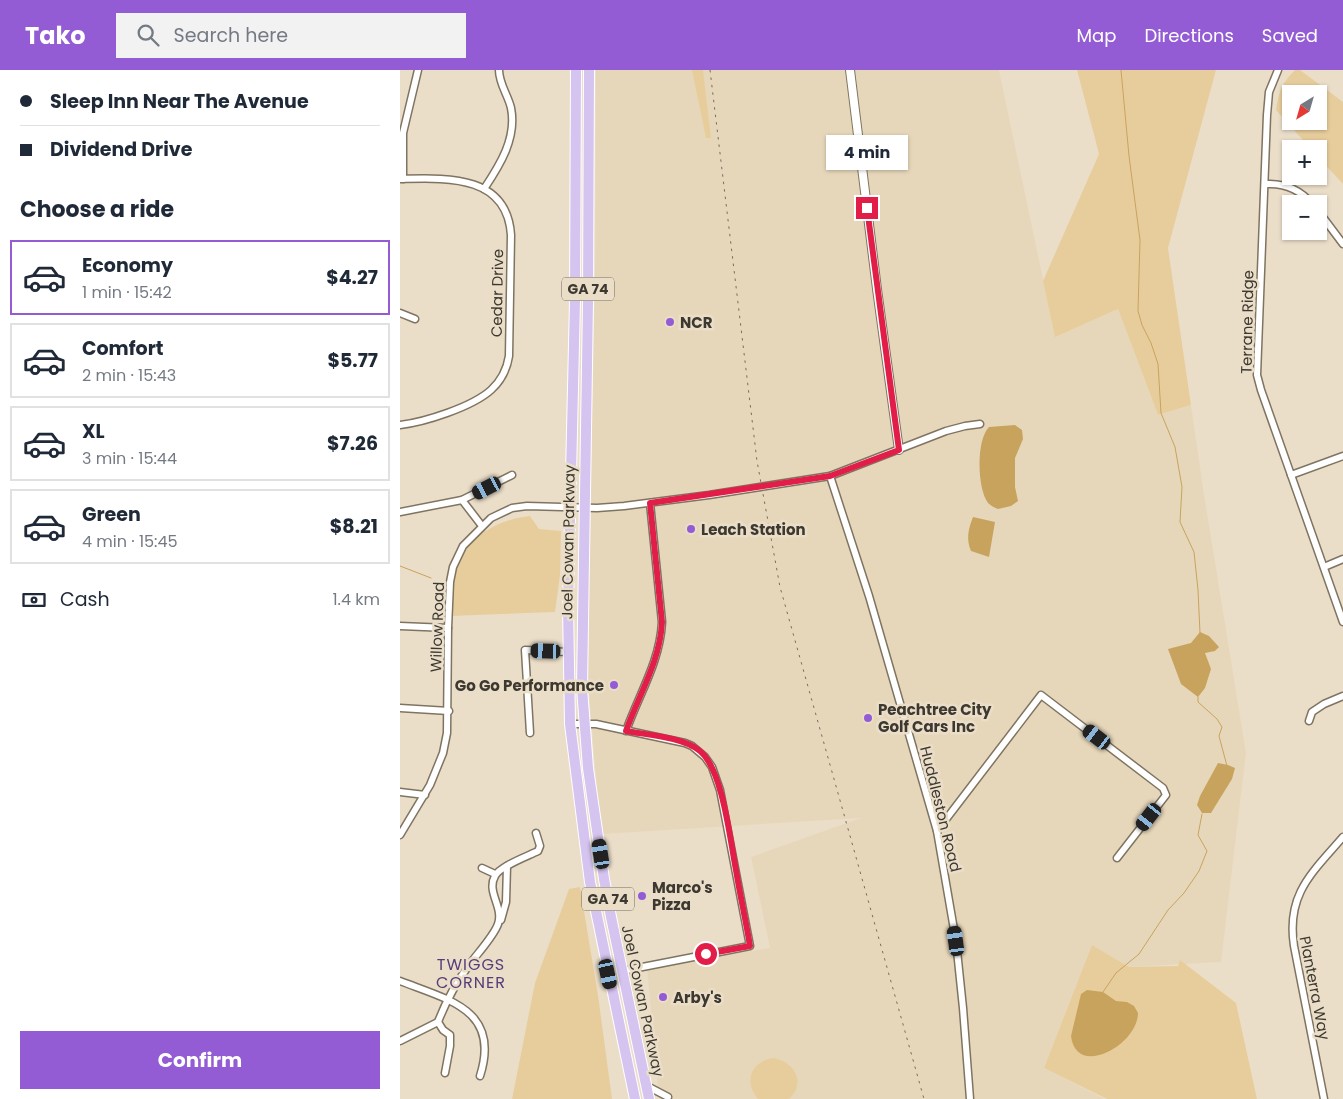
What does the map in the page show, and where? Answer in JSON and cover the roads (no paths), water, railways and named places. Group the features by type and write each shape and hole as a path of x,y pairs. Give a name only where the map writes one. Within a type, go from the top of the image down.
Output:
{"main road":[{"name":"Joel Cowan Parkway","path":"576,70 575,292 568,652 570,724 590,882 636,1099"},
{"name":"Joel Cowan Parkway","path":"589,70 588,301 582,688 589,723 588,768 604,879 627,969 649,1099"}],"street":[{"path":"401,179 403,133 418,70"},
{"path":"484,188 504,156 510,130 510,108 499,70"},
{"path":"850,70 899,450"},
{"name":"Terrane Ridge","path":"1278,70 1269,92 1257,375 1343,622"},
{"name":"Cedar Drive","path":"400,424 413,423 442,414 484,396 498,383 507,365 510,227 502,204 484,188 458,180 401,179"},
{"path":"1265,184 1288,187 1303,195"},
{"path":"1327,223 1343,244"},
{"path":"400,314 415,319"},
{"name":"Willow Road","path":"400,835 425,795 443,753 447,733 448,628 450,582 453,567 459,553 491,518 517,507 596,508 650,503 830,476 946,431 980,424"},
{"path":"1291,475 1343,456"},
{"path":"400,512 462,500 512,475"},
{"name":"Huddleston Road","path":"830,476 866,588 937,831 956,941 970,1099"},
{"path":"462,500 482,526"},
{"path":"626,731 657,656 662,635 650,503"},
{"path":"1324,568 1343,559"},
{"path":"400,626 448,628"},
{"path":"530,733 525,650 568,652"},
{"path":"937,831 1041,695 1163,788 1166,795 1118,858"},
{"path":"1309,721 1312,712 1324,704 1343,696"},
{"path":"400,708 448,711"},
{"path":"570,724 589,723 677,741 692,746 706,756 719,785 750,946 627,969"},
{"path":"400,792 425,795"},
{"path":"498,925 499,911 492,892 495,874 538,851 540,846 536,833"},
{"name":"Planterra Way","path":"1324,1099 1294,946 1292,923 1295,904 1305,883 1343,837"},
{"path":"400,1042 438,1022 447,1000 463,974 498,925 506,902 507,866"},
{"path":"482,868 495,874"},
{"path":"400,981 466,1009 481,1027 486,1050 480,1076"},
{"path":"438,1022 450,1036 445,1073"},
{"path":"646,1085 668,1097 665,1099"}],"waterway":[{"path":"1121,70 1129,156 1140,240 1138,311 1158,364 1161,413 1175,447 1182,487 1180,522 1194,552 1200,633"},
{"path":"400,566 431,578"},
{"path":"1198,697 1198,702 1217,719 1222,727 1219,736 1227,766"},
{"path":"1103,992 1116,973 1139,954 1168,910 1184,893 1199,871 1207,851 1198,835 1202,814"}],"railway":[{"path":"710,70 757,461 780,587 924,1099"}],"place":[{"name":"NCR","path":"670,322"},
{"name":"Leach Station","path":"691,529"},
{"name":"Go Go Performance","path":"614,685"},
{"name":"Peachtree City Golf Cars Inc","path":"868,718"},
{"name":"Marco's Pizza","path":"642,896"},
{"name":"Arby's","path":"663,997"}],"district":[{"name":"TWIGGS CORNER","path":"471,973"}]}
